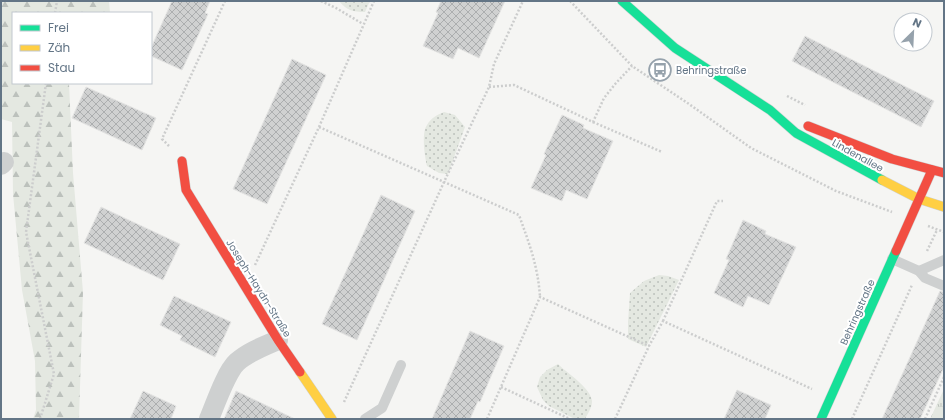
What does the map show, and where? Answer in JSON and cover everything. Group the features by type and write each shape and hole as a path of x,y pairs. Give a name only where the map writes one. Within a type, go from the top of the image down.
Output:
{"street":[{"name":"Lindenallee","path":"622,1 659,35 676,48 770,110 796,133 883,182 919,199 944,207"},
{"name":"Lindenallee","path":"770,110 892,159 944,173"},
{"name":"Joseph-Haydn-Straße","path":"182,161 186,190 278,340 332,419"},
{"name":"Behringstraße","path":"821,419 932,170"},
{"path":"209,419 229,373 236,363 253,351 278,340"}],"lane":[{"path":"892,259 919,270 925,278 944,286"},
{"path":"919,270 944,260"},
{"path":"364,419 382,408 401,365"}],"path":[{"path":"55,12 57,1"},
{"path":"182,161 162,139 225,1"},
{"path":"321,1 364,24"},
{"path":"245,287 319,127 374,1"},
{"path":"343,405 444,182 489,88 494,64 523,1"},
{"path":"570,1 632,66 751,148 836,191 944,232"},
{"path":"593,122 604,98 632,66"},
{"path":"40,419 54,374 26,232 46,84"},
{"path":"489,88 514,85 662,152"},
{"path":"784,94 810,108"},
{"path":"319,127 519,214 534,257 539,278 540,297 487,419"},
{"path":"615,419 649,346 663,321 717,201 723,201"},
{"path":"852,419 937,230"},
{"path":"540,297 649,346"},
{"path":"663,321 831,397"},
{"path":"925,419 944,377"},
{"path":"501,387 570,419"}],"green space":[{"path":"1,1 109,1 110,12 12,12 12,84 69,84 73,173 83,292 79,419 33,419 36,410 35,361 22,290 13,194 12,122 1,119"},
{"path":"339,1 370,1 365,12 357,12 344,7"},
{"path":"444,112 455,115 465,127 448,174 439,173 427,166 424,145 425,129 430,120"},
{"path":"659,275 668,276 679,280 646,347 628,339 630,293 644,281"},
{"path":"558,364 578,381 591,396 592,401 590,410 585,419 575,419 549,406 543,400 537,387 540,377 547,370"},
{"path":"944,389 944,419 930,419"}],"building":[{"path":"172,1 210,1 205,13 208,14 182,70 152,56 152,46"},
{"path":"441,1 505,1 479,58 458,48 453,59 423,46 438,13 436,12"},
{"path":"805,36 934,101 921,127 792,61"},
{"path":"292,59 326,75 267,204 233,189"},
{"path":"86,87 156,118 142,150 72,118"},
{"path":"562,115 584,125 583,128 613,141 587,199 566,190 562,201 531,188 546,155 544,154"},
{"path":"381,195 415,211 357,340 322,324"},
{"path":"101,207 180,244 163,280 84,243"},
{"path":"743,220 766,231 765,234 796,247 769,305 748,296 743,307 714,293 729,260 726,259"},
{"path":"940,291 944,292 944,367 920,419 882,419"},
{"path":"174,296 231,322 215,357 180,340 182,336 160,325"},
{"path":"470,331 504,346 480,402 478,401 470,419 432,419"},
{"path":"737,390 771,405 765,419 724,419"},
{"path":"143,391 176,406 171,419 130,419"},
{"path":"236,391 295,419 224,419"}],"traffic: fast":[{"path":"622,1 675,48 770,110 796,133 882,180"},
{"path":"821,419 896,251"}],"traffic: slow":[{"path":"882,180 919,199 944,207"},
{"path":"300,372 332,419"}],"traffic: jam":[{"path":"808,126 892,159 944,173"},
{"path":"182,161 186,190 278,340 300,372"},
{"path":"896,251 932,170"}],"place":[{"name":"Behringstraße","path":"660,70"}]}
